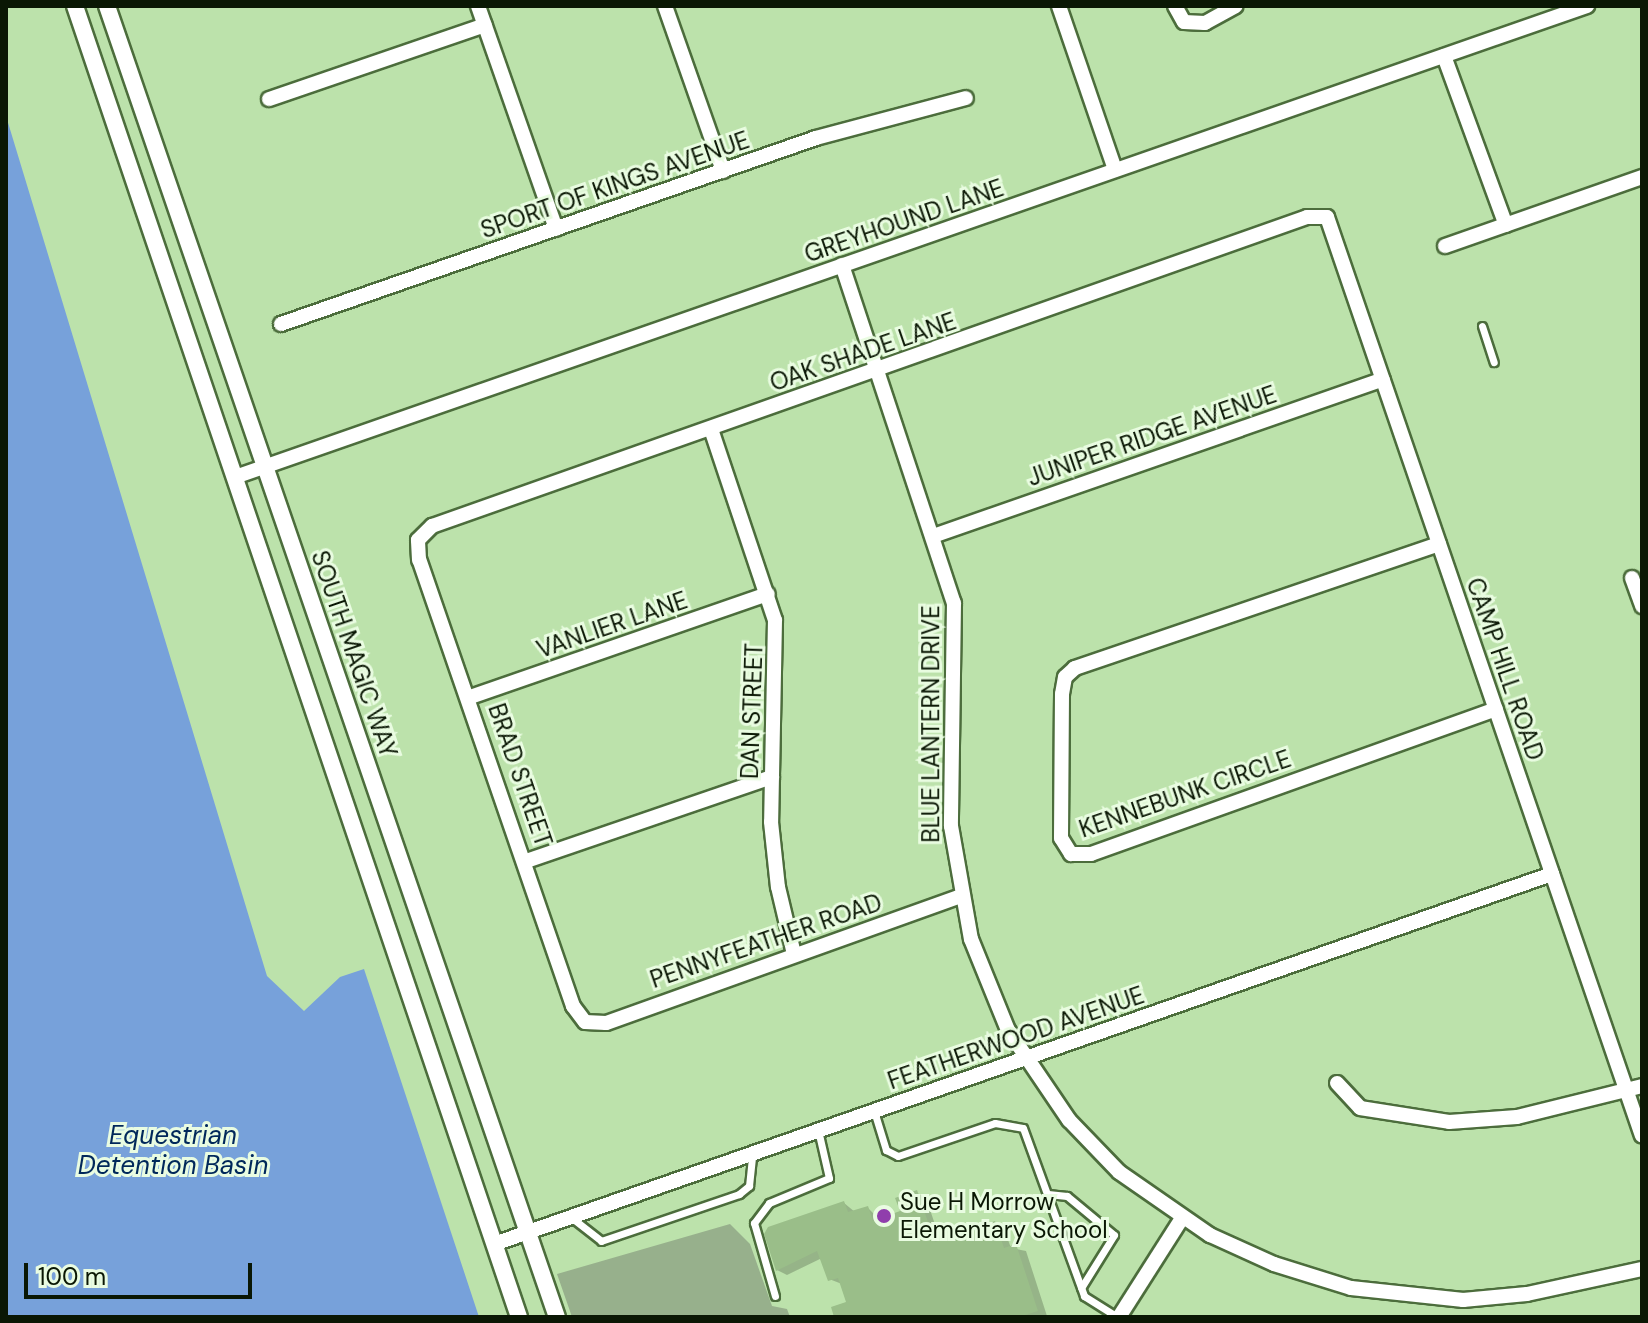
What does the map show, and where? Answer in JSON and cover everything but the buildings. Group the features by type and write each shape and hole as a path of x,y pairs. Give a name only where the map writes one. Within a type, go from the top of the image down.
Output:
{"street":[{"path":"75,6 519,1317"},
{"name":"SOUTH MAGIC WAY","path":"107,6 557,1317"},
{"path":"478,6 556,229"},
{"path":"1059,6 1115,170"},
{"path":"1175,6 1184,22 1205,23 1236,6"},
{"name":"GREYHOUND LANE","path":"235,477 1587,6"},
{"path":"669,7 723,171"},
{"path":"269,99 485,25"},
{"path":"1444,56 1506,225"},
{"name":"SPORT OF KINGS AVENUE","path":"281,324 816,138 966,98"},
{"path":"1445,246 1642,177"},
{"name":"OAK SHADE LANE","path":"418,540 432,526 1307,217 1327,217"},
{"name":"CAMP HILL ROAD","path":"1327,217 1642,1136"},
{"name":"BLUE LANTERN DRIVE","path":"842,265 936,535 956,630 951,811 961,896 993,1000 1025,1058 1069,1120 1119,1172 1182,1218 1285,1268 1404,1297 1463,1300 1527,1294 1642,1269"},
{"name":"JUNIPER RIDGE AVENUE","path":"936,535 1383,379"},
{"name":"DAN STREET","path":"711,429 768,594 778,640 772,777 778,887 794,954"},
{"name":"BRAD STREET","path":"418,540 419,560 470,697 573,1006 585,1022"},
{"name":"KENNEBUNK CIRCLE","path":"1439,544 1075,668 1065,677 1062,694 1061,838 1071,854 1091,854 1496,709"},
{"path":"1632,578 1642,606"},
{"name":"VANLIER LANE","path":"470,697 768,594"},
{"path":"526,861 772,777"},
{"name":"FEATHERWOOD AVENUE","path":"494,1244 1552,874"},
{"name":"PENNYFEATHER ROAD","path":"585,1022 606,1023 961,896"},
{"path":"1337,1083 1360,1108 1449,1122 1517,1117 1642,1086"},
{"path":"1118,1317 1182,1218"}],"lane":[{"path":"1482,326 1494,362"},
{"path":"874,1111 886,1150 898,1156 995,1123 1017,1123 1027,1135 1081,1288 1090,1301 1118,1317"},
{"path":"775,1296 754,1223 769,1203 829,1178 818,1130"},
{"path":"571,1216 601,1241 739,1194 749,1186 753,1153"},
{"path":"1048,1194 1067,1196 1114,1235 1081,1288"}],"green space":[{"path":"730,1224 750,1244 772,1306 787,1309 790,1317 572,1317 557,1274"}],"water":[{"name":"Equestrian Detention Basin","path":"6,116 267,976 304,1011 340,977 364,969 479,1317 6,1317"}],"place":[{"name":"Sue H Morrow Elementary School","path":"884,1216"}]}
